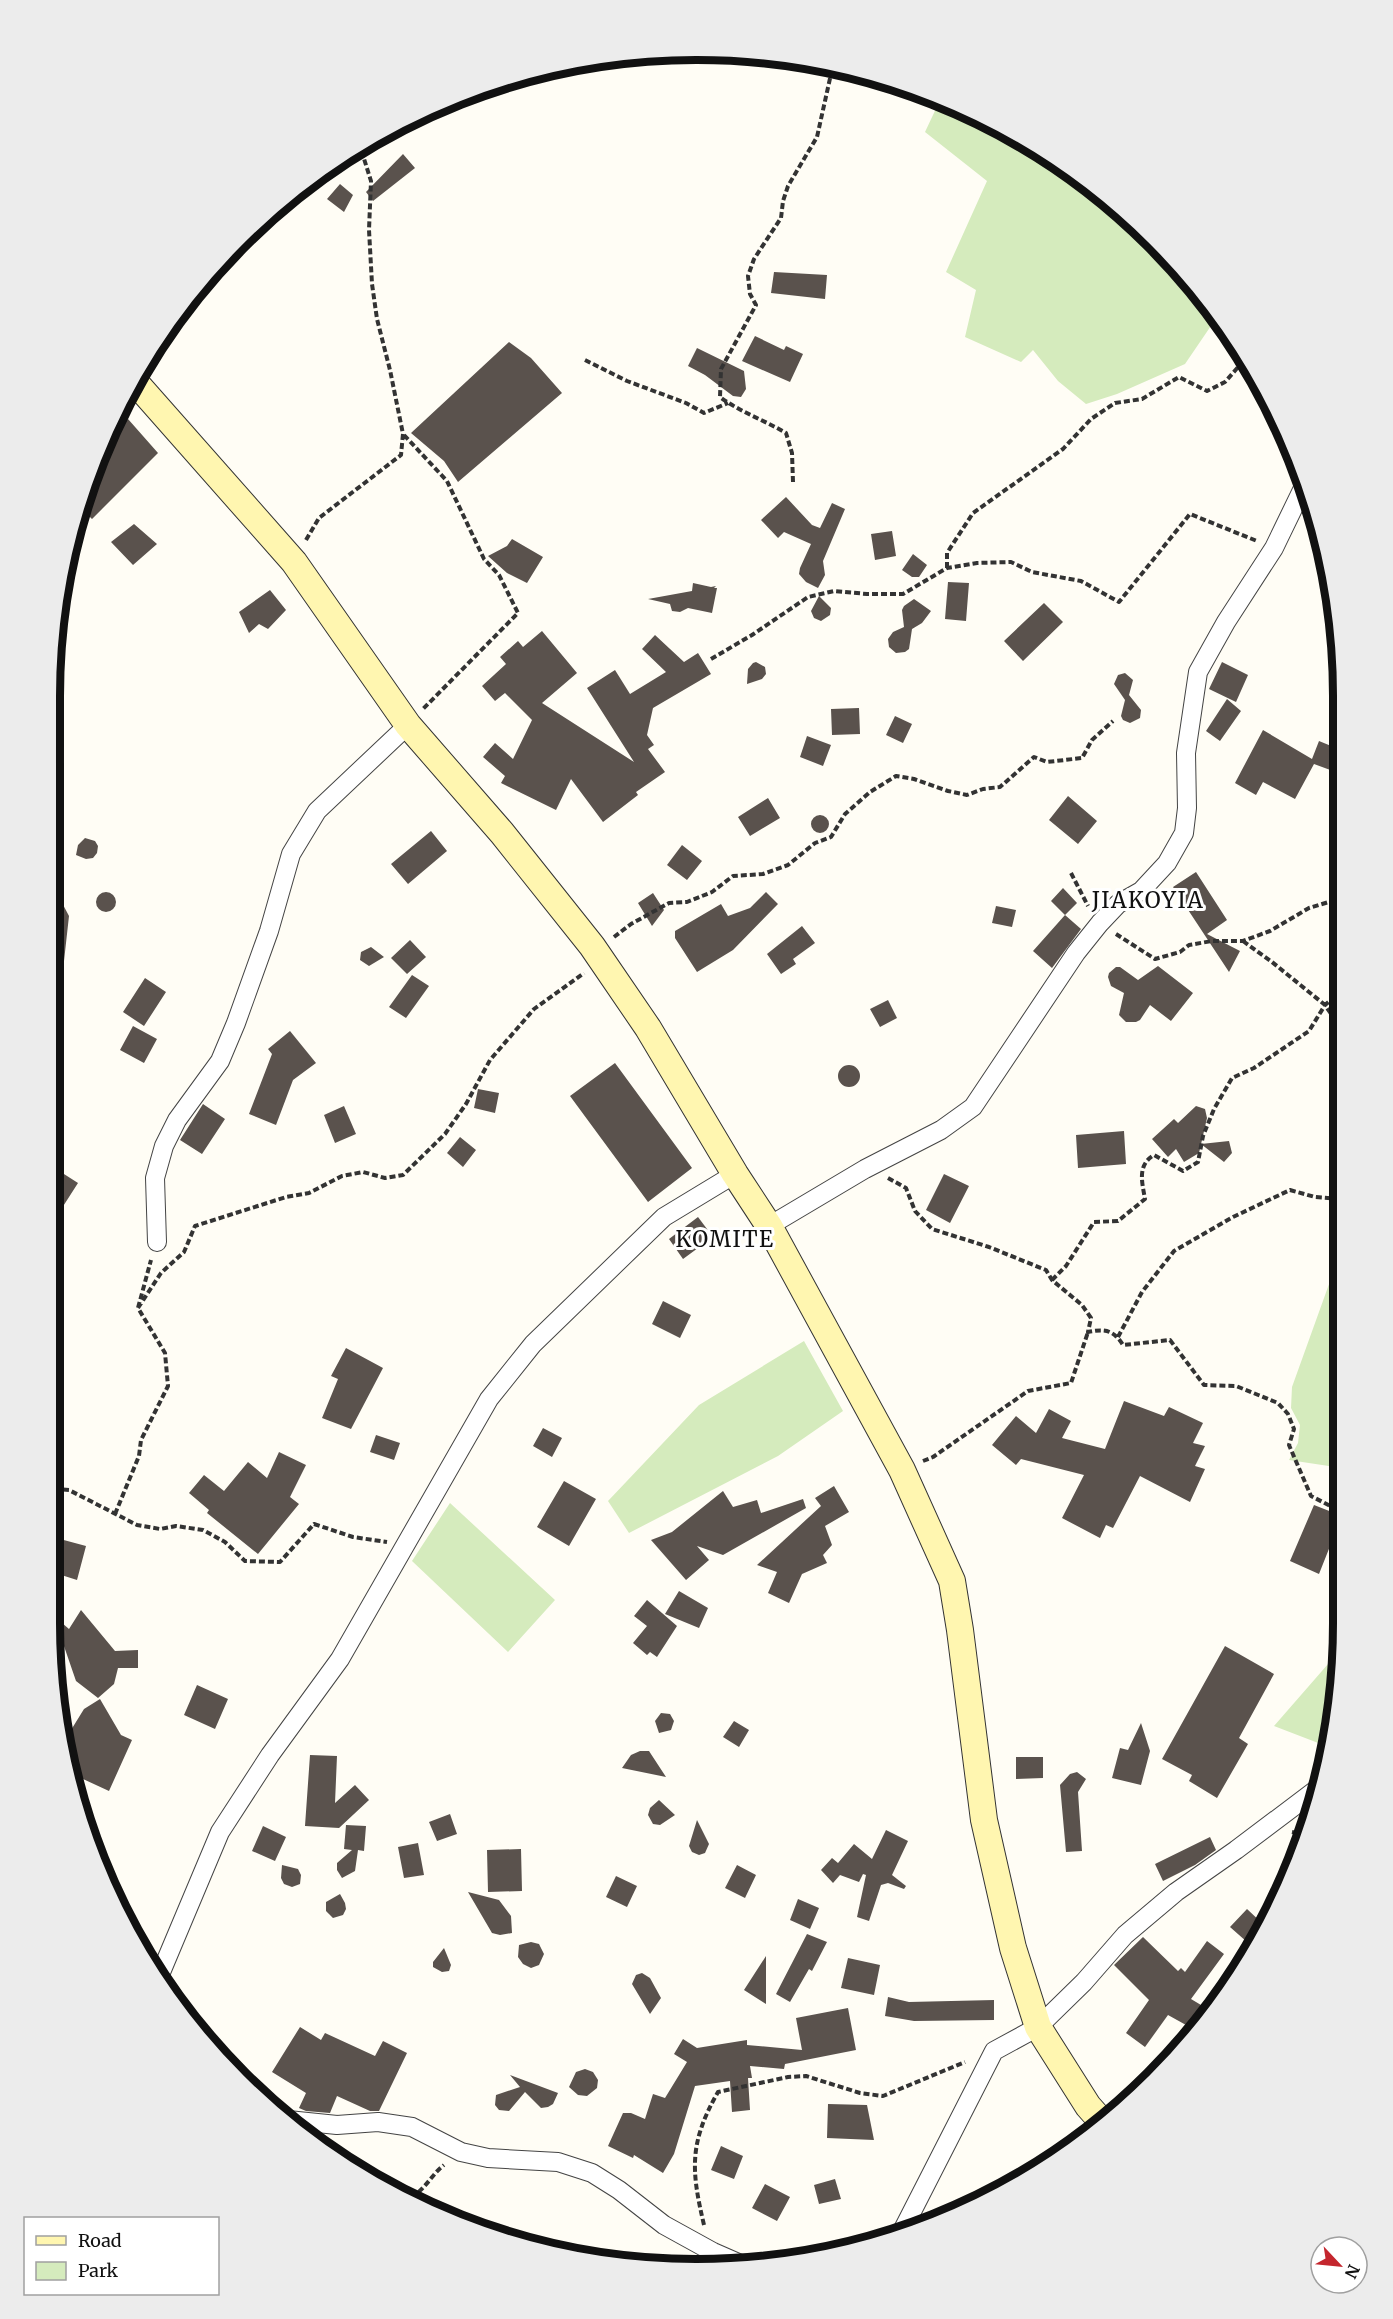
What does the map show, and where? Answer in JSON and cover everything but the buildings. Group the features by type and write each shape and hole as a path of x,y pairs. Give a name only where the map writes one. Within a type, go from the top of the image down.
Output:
{"street":[{"path":"140,388 294,561 408,725 502,833 597,953 648,1028 735,1174 769,1226 902,1470 952,1581 984,1820 1012,1948 1038,2027 1088,2106 1097,2116"},
{"path":"769,1226 865,1169 941,1130 973,1107 1076,953 1118,904 1141,891 1167,863 1184,833 1187,808 1186,753 1198,672 1226,622 1274,548 1300,495"},
{"path":"157,1242 155,1178 164,1146 177,1120 220,1061 224,1052 269,931 291,854 317,811 408,725"},
{"path":"162,1969 220,1832 270,1755 340,1659 489,1399 533,1344 664,1217 735,1174"},
{"path":"905,2223 994,2051 1038,2027 1084,1982 1125,1935 1176,1892 1308,1795"},
{"path":"302,2121 337,2125 378,2122 412,2127 461,2152 488,2158 558,2162 592,2173 619,2190 664,2225 727,2258"}],"path":[{"path":"793,482 792,453 786,433 738,410 720,397 721,369 756,305 750,294 748,276 754,259 781,218 788,186 817,137 831,74"},
{"path":"294,561 319,518 401,455 403,434 375,307 369,230 371,181 363,155"},
{"path":"585,360 627,381 686,403 704,413 728,403"},
{"path":"947,568 947,553 973,513 1063,449 1091,419 1115,403 1142,399 1179,377 1207,392 1225,382 1240,365"},
{"path":"403,434 447,481 484,559 499,575 518,614 408,725"},
{"path":"711,659 752,635 807,597 834,591 903,594 947,568 977,563 1011,562 1032,573 1082,581 1119,602 1190,514 1274,548"},
{"path":"138,1308 161,1273 184,1252 195,1226 286,1197 309,1193 342,1176 363,1172 385,1178 403,1175 445,1134 466,1104 490,1060 534,1009 631,924 669,903 687,902 712,892 733,876 763,874 788,865 815,843 831,837 845,814 870,792 896,776 914,778 948,791 967,795 983,789 1000,787 1034,757 1047,762 1082,758 1092,740 1113,721"},
{"path":"1071,873 1082,897 1104,929 1116,933 1155,959 1179,952 1189,945 1212,941 1243,941 1270,931 1309,908 1333,901"},
{"path":"1243,941 1325,1005 1333,1017"},
{"path":"1052,1280 1066,1266 1094,1222 1118,1221 1145,1199 1142,1183 1146,1160 1154,1155 1183,1171 1198,1162 1203,1136 1214,1109 1232,1078 1254,1068 1309,1031 1325,1005 1333,998"},
{"path":"865,1169 906,1188 915,1211 932,1229 988,1247 1046,1270 1052,1280 1082,1305 1091,1318 1071,1383 1028,1391 933,1457 902,1470"},
{"path":"1118,1337 1142,1292 1174,1251 1233,1217 1290,1190 1315,1197 1333,1198"},
{"path":"115,1514 139,1456 141,1440 168,1386 165,1353 138,1308 157,1242"},
{"path":"1088,1332 1104,1329 1118,1337 1123,1345 1170,1340 1204,1385 1236,1386 1278,1402 1288,1414 1294,1429 1289,1445 1311,1496 1333,1507"},
{"path":"60,1489 69,1490 137,1525 160,1529 176,1526 204,1530 225,1542 245,1561 280,1562 314,1524 353,1537 405,1545"},
{"path":"713,2252 704,2224 694,2157 704,2118 718,2092 788,2077 806,2076 860,2093 883,2096 994,2051"},
{"path":"417,2194 423,2191 437,2170 461,2152"}],"green space":[{"path":"937,107 940,108 1015,145 1050,167 1116,218 1147,246 1212,324 1185,364 1117,394 1086,404 1058,381 1033,350 1021,362 965,337 976,290 946,272 987,181 925,132"},
{"path":"1333,1273 1333,1467 1289,1460 1298,1443 1300,1425 1291,1408 1292,1387"},
{"path":"804,1341 843,1411 778,1456 629,1533 608,1501 699,1405"},
{"path":"450,1503 555,1600 508,1652 412,1561"},
{"path":"1332,1659 1321,1744 1274,1726"}],"district":[{"name":"JIAKOYIA","path":"1148,900"},
{"name":"KOMITE","path":"725,1239"}]}
